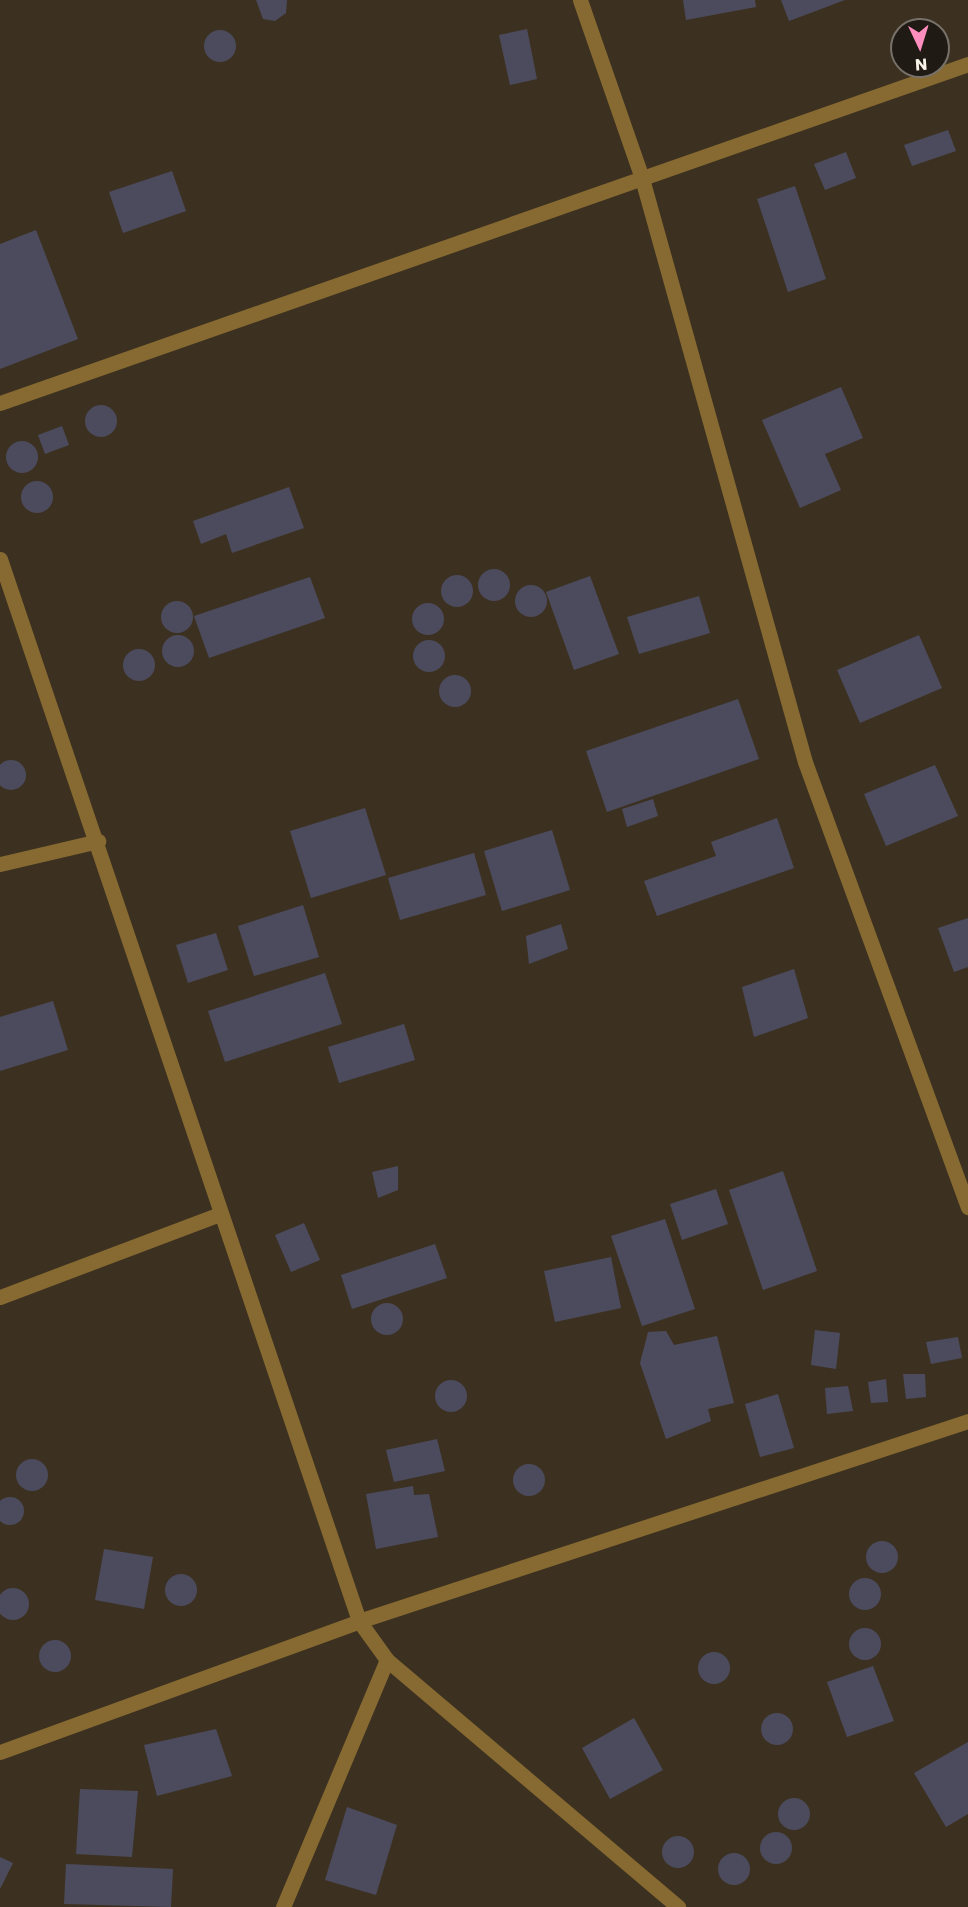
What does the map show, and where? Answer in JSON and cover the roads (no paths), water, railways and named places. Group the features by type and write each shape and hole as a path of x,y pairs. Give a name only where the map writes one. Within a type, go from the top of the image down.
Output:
{"street":[{"path":"580,0 641,175 805,762 968,1207"},
{"path":"0,403 641,175 968,64"},
{"path":"0,559 98,841 219,1214 358,1622 387,1660 678,1907"},
{"path":"0,864 98,841"},
{"path":"0,1298 219,1214"},
{"path":"0,1752 358,1622 968,1421"},
{"path":"283,1907 387,1660"}]}
